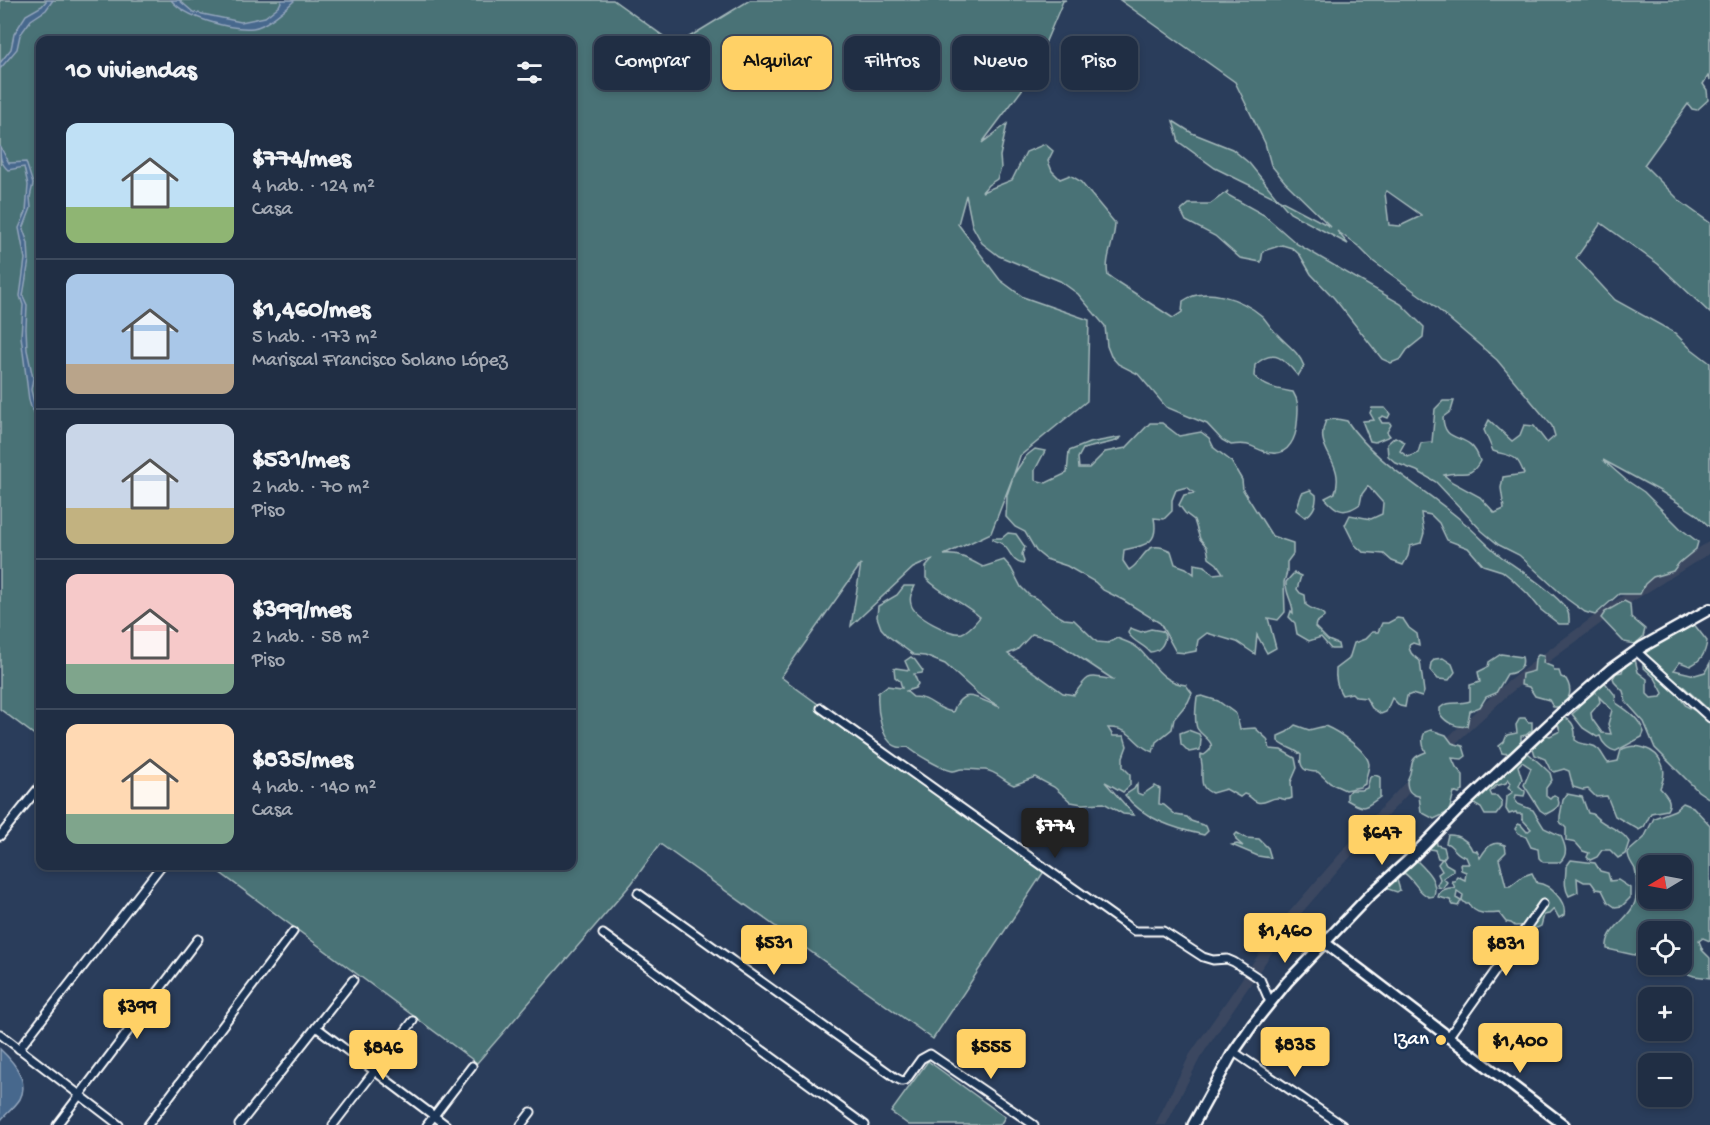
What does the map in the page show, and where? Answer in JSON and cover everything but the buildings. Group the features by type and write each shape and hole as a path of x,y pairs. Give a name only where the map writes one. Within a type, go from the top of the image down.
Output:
{"street":[{"path":"1193,1125 1234,1052 1270,1002 1367,898 1561,713 1611,669 1636,651 1710,609"},
{"path":"1636,651 1710,718"},
{"path":"821,708 1134,931 1163,931 1203,957 1213,960 1227,959 1234,962 1260,979 1270,1002"},
{"path":"0,836 36,791"},
{"path":"19,1049 158,870"},
{"path":"638,893 896,1078 906,1080 921,1059 930,1054 1034,1125"},
{"path":"1449,1036 1543,904"},
{"path":"148,1125 293,932"},
{"path":"603,934 865,1125"},
{"path":"57,1125 198,939"},
{"path":"1324,942 1564,1125"},
{"path":"239,1125 353,980"},
{"path":"333,1125 413,1021"},
{"path":"316,1027 446,1125"},
{"path":"0,1034 119,1125"},
{"path":"1234,1052 1342,1125"},
{"path":"427,1125 472,1066"},
{"path":"520,1125 531,1112"}],"shaded area":[{"path":"47,0 53,0 46,10 31,20 20,35 17,49 0,69 0,63 11,49 14,34 26,15 42,6"},
{"path":"171,0 179,0 193,12 241,22 265,17 279,6 282,0 295,0 264,24 253,28 243,28 209,22 187,12"},
{"path":"0,146 9,163 26,162 33,184 30,197 31,208 23,229 28,243 29,260 23,296 27,305 27,350 33,378 31,390 36,406 36,416 29,400 21,336 23,305 20,296 25,259 19,228 26,212 28,185 24,167 8,170 3,165"},
{"path":"1710,541 1710,553 1619,610 1550,661 1508,695 1453,746 1373,831 1291,925 1200,1058 1166,1125 1155,1125 1190,1054 1283,919 1366,824 1447,738 1501,687 1543,654 1613,602"},
{"path":"0,1049 19,1071 23,1092 16,1105 0,1121"}],"green space":[{"path":"0,0 613,0 663,36 594,36 594,90 710,90 710,36 691,36 750,0 1066,0 1063,1 1048,36 952,36 952,90 1022,90 982,143 1007,124 1000,156 1001,168 997,179 982,192 1012,180 1026,152 1045,144 1053,151 1048,161 1052,171 1060,179 1070,175 1080,181 1115,223 1107,263 1108,276 1173,318 1182,312 1183,301 1202,294 1223,296 1244,304 1262,316 1296,353 1304,366 1298,376 1289,365 1274,356 1255,365 1254,376 1258,380 1272,387 1293,392 1297,400 1296,429 1287,448 1278,453 1272,453 1245,444 1231,445 1222,440 1207,424 1166,407 1138,374 1118,364 1111,356 1107,346 1105,326 1078,294 1060,281 999,256 982,243 972,225 966,195 958,224 1000,280 1023,297 1089,320 1087,401 1020,456 991,533 944,555 960,556 983,567 1004,560 1021,587 1055,614 1064,619 1074,620 1097,642 1108,643 1117,638 1134,645 1159,672 1170,680 1186,685 1192,693 1188,702 1174,719 1172,729 1156,742 1153,752 1141,746 1123,730 1108,728 1113,736 1124,736 1127,746 1123,757 1123,767 1130,774 1130,785 1123,792 1105,782 1134,815 1123,814 1104,803 1071,802 1054,787 1035,777 1014,785 985,770 949,770 908,747 892,744 883,731 878,707 878,693 887,686 902,688 900,681 895,677 894,669 909,670 905,661 911,657 923,671 914,674 918,684 915,688 906,691 913,697 925,699 953,712 957,703 968,696 1000,707 978,694 945,664 925,656 914,655 881,628 877,617 878,606 897,595 904,586 915,586 910,599 913,609 942,628 962,633 980,617 938,589 926,578 926,567 933,559 913,568 851,626 861,564 781,677 818,704 817,708 841,725 849,724 855,727 1045,870 933,1039 660,844 632,883 477,1063 216,870 576,870 576,36 36,36 36,736 0,709","holes":["1032,634 1052,639 1114,680 1090,677 1083,682 1074,695 1063,693 1008,654 1017,650"]},
{"path":"1120,0 1710,0 1710,80 1708,76 1703,84 1707,90 1708,100 1697,110 1692,109 1688,104 1644,165 1681,202 1710,223 1710,313 1658,264 1601,223 1576,258 1615,300 1675,333 1710,363 1710,527 1696,514 1660,491 1603,460 1644,492 1681,529 1698,542 1696,549 1673,571 1653,577 1645,584 1640,594 1619,594 1595,615 1585,612 1567,599 1519,555 1499,545 1482,531 1436,482 1396,463 1388,456 1387,444 1395,437 1405,442 1400,451 1408,457 1418,453 1421,443 1432,442 1435,409 1443,401 1454,401 1451,411 1443,417 1444,426 1453,436 1470,445 1476,451 1480,461 1468,473 1444,475 1452,482 1480,497 1495,513 1504,509 1501,488 1503,477 1524,474 1516,459 1493,451 1484,430 1489,420 1512,441 1520,435 1524,425 1534,426 1547,443 1555,436 1552,426 1497,360 1428,301 1374,262 1358,246 1337,231 1348,244 1290,213 1278,199 1331,227 1271,165 1265,143 1235,82","holes":["1387,191 1421,215 1400,226 1389,225 1385,193"]},
{"path":"1173,121 1192,133 1232,149 1249,163 1278,199 1215,168 1179,142"},
{"path":"1228,191 1226,194 1264,215 1297,244 1401,304 1424,327 1423,337 1407,350 1401,359 1391,363 1382,359 1334,298 1311,274 1300,255 1292,248 1282,245 1263,251 1261,262 1240,258 1215,236 1186,221 1181,211 1189,204 1210,204"},
{"path":"1372,408 1385,408 1390,414 1388,418 1383,416 1379,418 1382,423 1391,425 1387,432 1390,436 1375,442 1370,441 1363,423 1363,421 1374,420 1370,413"},
{"path":"1326,420 1347,421 1371,450 1467,525 1498,554 1555,597 1568,612 1569,624 1559,624 1541,610 1528,594 1502,571 1483,565 1468,548 1447,540 1439,523 1431,515 1421,513 1424,533 1421,543 1410,546 1403,565 1392,561 1384,554 1363,552 1355,545 1345,525 1350,515 1371,519 1382,514 1383,503 1368,486 1362,494 1360,504 1350,510 1337,509 1325,498 1335,493 1337,482 1336,472 1323,440 1323,431"},
{"path":"1150,423 1162,423 1179,436 1201,432 1209,438 1214,448 1231,461 1242,480 1243,490 1272,536 1293,543 1293,554 1287,562 1284,582 1285,612 1278,620 1268,618 1276,648 1267,653 1257,635 1255,654 1237,642 1207,633 1198,640 1196,651 1176,652 1160,623 1103,590 1095,582 1067,566 1046,559 1036,551 1025,532 1015,527 1006,517 1007,495 1014,474 1026,456 1035,449 1045,451 1035,470 1035,480 1046,483 1067,473 1069,451 1089,443 1122,437 1116,441 1083,449 1078,458 1079,468 1089,468 1105,452 1126,448","holes":["1187,487 1194,493 1184,495 1179,505 1194,520 1200,539 1207,547 1209,558 1223,573 1213,574 1205,566 1194,564 1194,574 1175,564 1171,551 1162,547 1150,548 1129,570 1123,561 1124,550 1149,542 1155,533 1154,518 1164,519 1172,511 1172,500 1176,490"]},
{"path":"1310,490 1316,495 1316,502 1312,511 1305,517 1296,510 1302,493"},
{"path":"1008,533 1016,534 1025,547 1022,554 1023,564 1016,561 1002,544 993,540 993,538 1002,538"},
{"path":"1294,573 1301,576 1297,589 1305,595 1306,605 1324,615 1315,627 1328,640 1338,644 1339,649 1331,649 1321,637 1309,641 1297,634 1295,623 1289,617 1293,609 1286,586 1286,582"},
{"path":"1624,601 1630,604 1631,617 1645,629 1643,637 1635,644 1624,642 1601,618 1605,612"},
{"path":"1397,618 1403,619 1417,634 1419,645 1413,643 1409,645 1409,648 1420,661 1424,692 1422,697 1412,694 1407,696 1405,707 1400,706 1392,698 1386,712 1381,714 1372,708 1366,698 1356,697 1352,693 1342,695 1337,682 1336,669 1349,659 1354,643 1365,639 1372,632 1378,632 1382,623 1388,623"},
{"path":"1693,623 1707,641 1704,653 1694,664 1690,666 1680,662 1674,670 1695,675 1705,672 1710,663 1710,711 1684,687 1668,681 1686,706 1700,713 1710,722 1710,799 1698,791 1655,748 1644,722 1626,702 1623,691 1613,678 1616,673 1622,672 1625,661 1635,659 1638,672 1647,679 1647,694 1651,698 1661,697 1663,693 1655,678 1643,667 1643,661 1667,678 1663,670 1645,654 1661,640 1663,629"},
{"path":"1130,628 1141,632 1151,629 1162,631 1165,635 1164,641 1159,649 1150,652 1130,636 1128,633"},
{"path":"1501,654 1522,657 1521,667 1507,674 1496,693 1486,697 1480,707 1470,711 1467,726 1456,725 1445,720 1440,714 1440,708 1447,704 1470,701 1470,685 1480,682 1478,672 1488,667 1489,662"},
{"path":"1538,655 1544,656 1543,663 1553,667 1554,671 1559,671 1561,677 1568,683 1570,694 1561,707 1553,707 1549,700 1535,696 1529,687 1521,685 1522,674 1534,671 1535,659"},
{"path":"1443,658 1452,664 1455,672 1449,680 1438,679 1430,670 1431,663 1435,659"},
{"path":"1603,680 1615,695 1616,703 1639,723 1644,732 1642,737 1616,751 1606,746 1600,736 1597,737 1583,728 1572,714 1578,709 1576,704 1591,689 1596,693 1595,687","holes":["1599,697 1612,710 1608,724 1611,734 1602,733 1592,719 1591,713 1600,702"]},
{"path":"1202,696 1218,701 1236,714 1240,729 1255,728 1267,739 1270,749 1281,750 1295,758 1297,768 1291,782 1292,798 1286,800 1274,798 1260,803 1249,796 1244,794 1240,797 1226,789 1212,793 1205,789 1202,781 1201,754 1204,755 1209,751 1211,744 1199,732 1196,725 1197,697"},
{"path":"1559,716 1572,724 1575,740 1597,748 1608,763 1618,761 1621,750 1632,747 1645,748 1655,754 1664,770 1660,788 1669,801 1667,810 1651,813 1644,827 1639,830 1615,816 1607,796 1596,797 1588,789 1573,787 1569,771 1564,769 1554,772 1550,769 1545,759 1535,755 1532,745 1543,734 1550,736 1560,731 1557,721"},
{"path":"1520,718 1532,722 1532,730 1521,736 1520,744 1514,752 1502,753 1499,746 1507,735 1517,733 1516,725"},
{"path":"1295,725 1309,730 1325,726 1357,747 1369,764 1365,784 1345,790 1330,783 1318,772 1304,769 1301,764 1301,755 1278,741 1278,736"},
{"path":"1188,730 1199,734 1200,750 1189,752 1181,744 1180,733"},
{"path":"1431,730 1446,735 1452,743 1463,746 1466,756 1462,759 1452,758 1463,775 1463,790 1459,794 1454,792 1449,812 1434,819 1421,812 1419,796 1410,792 1407,781 1413,760 1426,752 1423,737 1425,732"},
{"path":"1524,754 1529,754 1550,773 1552,780 1546,788 1546,796 1550,799 1554,795 1559,802 1555,809 1546,814 1540,810 1524,785 1531,768 1522,762 1518,766 1522,779 1519,786 1525,793 1524,796 1516,795 1515,800 1518,804 1533,810 1544,828 1561,836 1565,853 1560,862 1543,862 1539,858 1538,849 1531,847 1526,837 1515,829 1518,824 1527,832 1531,829 1522,819 1522,814 1516,812 1509,814 1506,809 1507,796 1513,792 1508,787 1511,783 1508,779 1506,783 1496,786 1490,792 1502,802 1502,807 1496,815 1485,815 1481,808 1474,804 1480,793"},
{"path":"1375,775 1380,777 1380,797 1365,807 1347,800 1350,790 1367,788 1370,777"},
{"path":"1137,784 1137,793 1142,795 1155,786 1160,789 1159,804 1164,805 1176,815 1187,817 1191,821 1206,826 1208,831 1204,835 1182,830 1141,811 1125,795"},
{"path":"1567,794 1582,797 1588,813 1593,814 1625,837 1629,842 1625,854 1618,858 1610,850 1602,850 1597,857 1590,860 1587,857 1589,853 1583,851 1576,843 1566,841 1566,828 1560,822 1560,816 1563,800"},
{"path":"1683,803 1693,807 1710,825 1710,941 1703,938 1699,941 1703,951 1710,958 1710,978 1691,975 1692,921 1638,921 1638,956 1607,949 1610,935 1635,902 1636,872 1628,852 1644,838 1654,818 1675,810"},
{"path":"1237,833 1246,838 1259,839 1268,848 1271,858 1258,856 1232,845 1243,846 1236,840"},
{"path":"1448,835 1465,841 1472,850 1477,851 1480,858 1493,844 1505,845 1506,852 1499,859 1506,886 1532,873 1537,883 1552,890 1560,899 1564,915 1559,918 1554,909 1544,915 1541,926 1538,928 1515,926 1506,922 1499,913 1478,912 1462,900 1463,895 1457,891 1456,898 1461,901 1458,906 1453,905 1450,900 1438,897 1440,892 1455,888 1452,881 1455,881 1457,876 1465,880 1466,872 1461,870 1460,864 1469,864 1466,857 1460,855 1446,843"},
{"path":"1436,836 1437,845 1444,847 1446,855 1443,859 1453,868 1453,871 1443,878 1447,882 1443,888 1437,885 1440,879 1438,874 1442,871 1438,864 1442,859 1438,858 1435,850 1430,849 1428,844"},
{"path":"1415,859 1433,880 1434,896 1425,895 1404,873 1397,880 1400,890 1397,892 1382,887"},
{"path":"1571,860 1595,863 1600,871 1608,873 1610,881 1618,880 1630,888 1630,898 1622,906 1615,907 1608,902 1602,890 1596,889 1591,882 1584,882 1577,878 1578,892 1569,896 1565,878 1566,867"},
{"path":"928,1061 1005,1117 1000,1125 909,1125 891,1112"}],"place":[{"name":"Izan","path":"1441,1040"}]}
